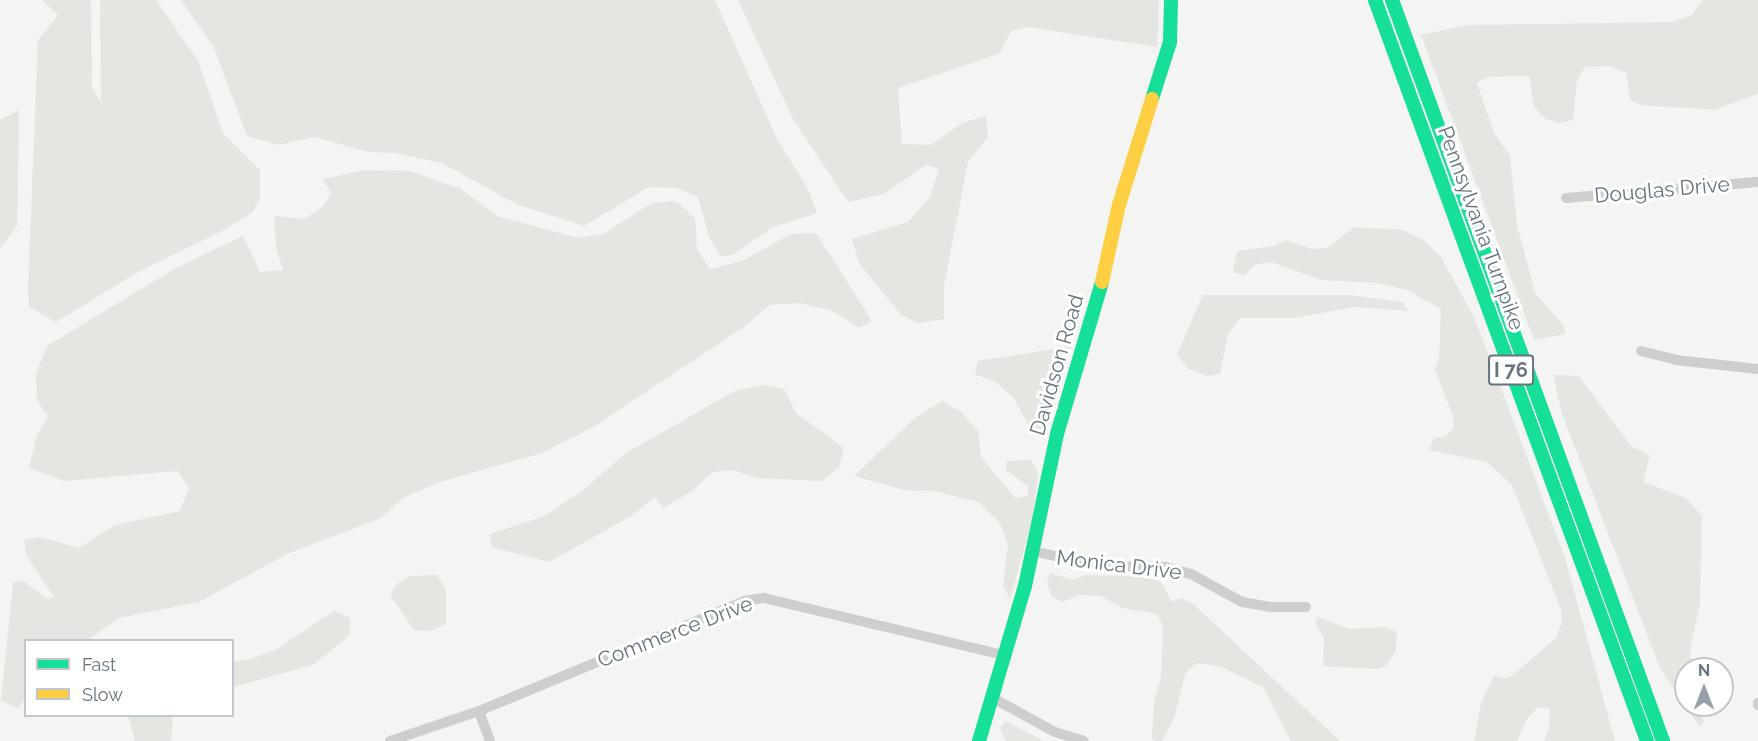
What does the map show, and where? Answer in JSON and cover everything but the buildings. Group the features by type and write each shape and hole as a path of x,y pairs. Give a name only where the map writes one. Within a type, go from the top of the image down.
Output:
{"main road":[{"name":"Davidson Road","path":"979,741 1034,551 1057,434 1082,355 1140,130 1170,42 1171,0"},
{"name":"Pennsylvania Turnpike","path":"1375,0 1647,741"},
{"name":"Pennsylvania Turnpike","path":"1392,0 1663,741"}],"street":[{"name":"Douglas Drive","path":"1566,198 1758,182"},
{"path":"1641,351 1676,360 1758,369"},
{"name":"Monica Drive","path":"1034,551 1098,566 1166,567 1191,574 1242,602 1269,607 1306,607"},
{"name":"Commerce Drive","path":"390,741 479,711 714,612 764,598 1003,655"},
{"path":"991,697 1020,710 1055,732 1084,741"},
{"path":"479,711 490,741"}],"shaded area":[{"path":"42,0 91,0 92,87 101,102 100,0 156,0 198,61 223,133 260,170 260,198 253,212 226,229 138,272 56,322 29,307 28,289 38,40 58,15"},
{"path":"181,0 715,0 777,139 808,189 817,213 773,227 733,255 720,256 709,237 698,197 677,188 649,187 584,226 516,204 442,163 395,153 368,152 314,137 278,145 247,136 214,48"},
{"path":"738,0 1159,0 1157,47 1027,27 1011,31 999,54 898,88 902,144 931,145 962,123 986,116 988,137 968,162 944,286 944,319 918,323 901,315 859,263 852,239 908,222 930,197 939,169 926,165 884,194 848,202 793,119"},
{"path":"1702,0 1758,0 1758,94 1714,110 1641,105 1630,100 1626,73 1609,66 1585,67 1577,81 1573,120 1559,123 1546,119 1534,107 1529,76 1488,77 1477,83 1494,133 1510,156 1517,225 1535,293 1564,326 1565,334 1534,340 1421,35 1468,25 1672,22 1692,15"},
{"path":"19,110 17,226 0,249 0,120"},
{"path":"365,170 410,171 461,189 497,216 579,238 603,234 652,203 675,201 695,218 697,249 710,269 742,261 791,234 816,233 872,321 859,328 833,311 799,303 769,305 747,325 593,427 542,453 440,482 403,498 381,518 287,554 199,602 119,618 89,639 24,639 24,701 17,708 1,701 13,583 22,580 48,599 54,597 26,555 24,540 40,537 79,548 115,525 180,511 189,488 178,471 64,481 29,468 37,435 48,416 37,401 36,373 47,346 176,268 243,236 260,272 283,270 276,248 274,216 305,219 323,206 331,193 323,179"},
{"path":"1354,227 1403,230 1425,241 1441,257 1475,319 1565,558 1615,741 1544,741 1549,728 1550,709 1538,707 1527,719 1517,741 1474,741 1481,703 1494,676 1509,678 1556,638 1562,622 1561,610 1512,485 1487,462 1429,450 1434,438 1445,437 1454,427 1453,416 1435,370 1439,359 1441,309 1407,290 1378,283 1321,280 1271,262 1254,265 1245,275 1233,272 1237,251 1274,246 1286,240 1312,249 1327,248"},
{"path":"1203,295 1350,295 1403,302 1408,311 1356,307 1293,318 1240,318 1228,334 1220,374 1207,376 1188,369 1177,354"},
{"path":"1072,346 1045,430 1032,431 1013,397 995,382 975,374 978,361"},
{"path":"1553,375 1579,376 1631,446 1650,455 1643,482 1686,498 1702,516 1700,603 1690,650 1691,657 1674,657 1674,689 1660,668 1562,414"},
{"path":"764,385 784,389 796,413 844,448 839,467 822,481 756,478 733,470 713,472 692,491 663,508 655,497 631,516 549,562 492,547 490,534 542,517 581,492 626,453 735,391"},
{"path":"942,401 960,411 978,431 981,457 1015,498 1027,496 1029,487 1006,470 1007,461 1031,460 1038,472 1033,517 1010,599 1003,585 1008,545 1000,523 978,502 934,491 904,490 854,476 916,417"},
{"path":"1050,573 1073,580 1086,575 1146,576 1161,582 1172,602 1181,598 1192,603 1340,741 1291,741 1263,687 1219,666 1197,663 1186,672 1174,718 1162,741 1155,741 1152,738 1154,702 1161,677 1163,626 1157,614 1122,608 1101,596 1080,595 1062,602 1051,596 1047,582"},
{"path":"437,575 446,589 446,624 430,631 414,630 390,595 398,583 409,576"},
{"path":"334,611 351,618 349,636 313,665 234,687 234,661 248,660 275,650"},
{"path":"1318,617 1350,629 1384,627 1397,632 1396,650 1386,666 1379,669 1323,666 1324,638 1315,622"},
{"path":"128,717 173,717 171,741 135,741"},
{"path":"1693,717 1703,717 1704,723 1699,726"},
{"path":"1005,721 1044,741 1006,741 1000,728"}],"traffic: fast":[{"path":"1152,99 1170,42 1171,0"},
{"path":"1375,0 1647,741"},
{"path":"1392,0 1663,741"},
{"path":"979,741 1025,586 1057,434 1102,282"}],"traffic: slow":[{"path":"1102,282 1119,205 1152,99"}]}
